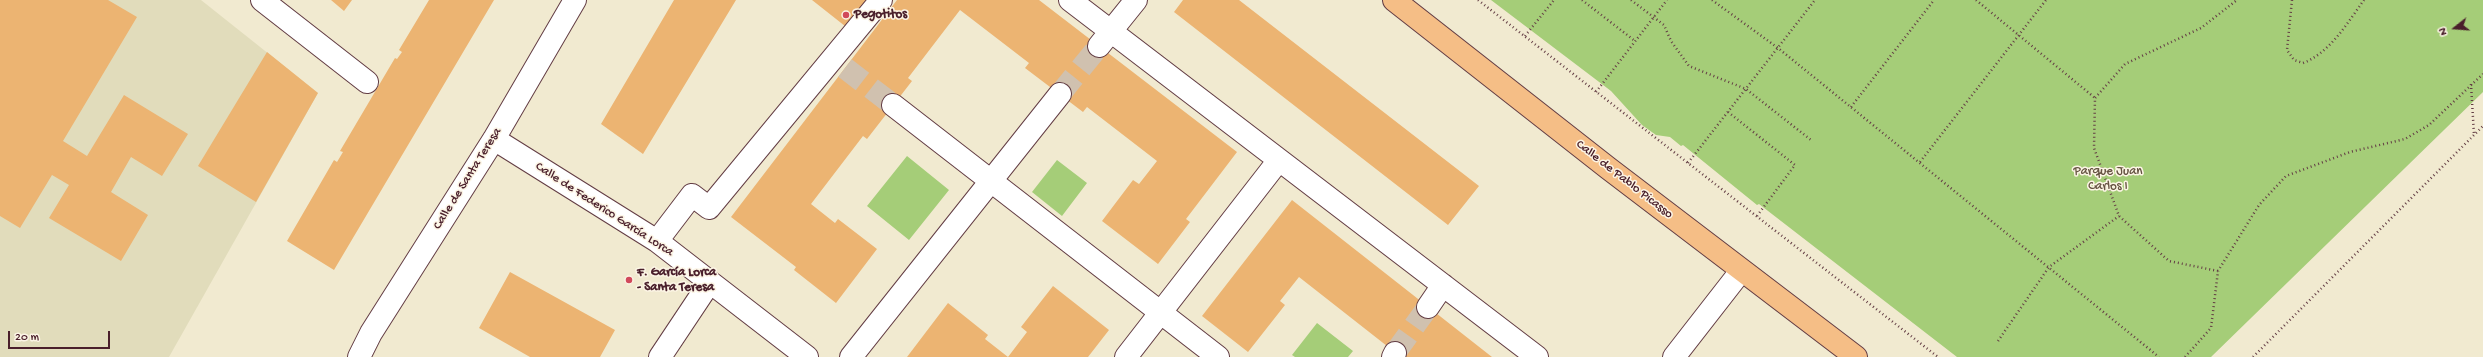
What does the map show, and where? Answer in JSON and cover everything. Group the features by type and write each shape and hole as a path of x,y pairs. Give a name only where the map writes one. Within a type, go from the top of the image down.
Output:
{"main road":[{"name":"Calle de Pablo Picasso","path":"1394,0 1741,270 1856,357"}],"street":[{"path":"262,0 367,82"},
{"name":"Calle de Santa Teresa","path":"358,357 371,333 494,139 575,0"},
{"path":"657,241 692,195 709,208 839,63 881,0"},
{"path":"1070,0 1105,39 1279,160 1537,357"},
{"path":"1105,39 1136,0"},
{"path":"851,357 1060,94"},
{"path":"893,105 1218,357"},
{"name":"Calle de Federico García Lorca","path":"494,139 657,241 807,357"},
{"path":"1126,357 1279,160"},
{"path":"1674,357 1741,270"},
{"path":"660,357 710,282"},
{"path":"1428,307 1443,285"}],"path":[{"path":"1478,0 1938,357"},
{"path":"1524,36 1554,0"},
{"path":"1582,0 1636,41"},
{"path":"1632,0 1664,25 1671,41 1689,66 1746,89 1811,140"},
{"path":"1596,92 1667,0"},
{"path":"1712,0 1778,48 2159,357"},
{"path":"1688,163 1815,0"},
{"path":"1851,107 1934,0"},
{"path":"1976,0 2095,98"},
{"path":"1920,162 2046,0"},
{"path":"2218,271 2169,261 2119,216 2094,148 2095,98 2125,64 2201,28 2237,0"},
{"path":"2292,0 2287,50 2294,60 2303,63 2312,60 2336,38 2364,0"},
{"path":"2185,357 2211,328 2218,271 2259,205 2286,176 2350,152 2405,139 2429,125 2483,74"},
{"path":"2471,84 2474,135"},
{"path":"1728,112 1795,165 1757,216"},
{"path":"2253,357 2483,126"},
{"path":"1998,341 2049,267 2119,216"}],"shaded area":[{"path":"0,0 201,0 318,93 169,357 0,357"}],"green space":[{"name":"Parque Juan Carlos I","path":"1491,0 2483,0 2483,92 2211,357 1957,357 1759,204 1757,205 1683,145 1681,146 1670,137 1656,135 1642,125 1611,91"},
{"path":"907,156 949,190 909,240 867,206"},
{"path":"1057,160 1087,183 1062,216 1032,192"},
{"path":"1317,323 1353,351 1348,357 1295,357 1292,355"}],"building":[{"path":"0,0 108,0 137,17 63,141 87,156 124,95 188,134 162,176 131,157 111,192 148,215 121,261 49,218 69,185 52,175 20,228 0,216"},
{"path":"331,0 352,0 344,11"},
{"path":"429,0 494,0 334,270 287,241 334,160 337,162 343,152 340,151 395,58 397,59 402,52 399,50"},
{"path":"674,0 736,0 643,154 601,124"},
{"name":"Pegotitos","path":"812,0 874,0 850,30"},
{"path":"897,0 1039,0 1237,152 1186,219 1190,222 1158,264 1102,221 1133,180 1139,184 1157,161 1087,107 1083,112 1025,68 1029,63 960,10 908,78 912,81 867,139 863,136 811,204 835,223 838,219 877,249 836,303 794,270 796,267 731,217"},
{"path":"1183,0 1239,0 1479,186 1448,225 1174,12"},
{"path":"267,52 318,93 256,202 198,166"},
{"path":"1292,200 1492,357 1401,357 1299,277 1280,301 1285,305 1248,352 1202,316"},
{"path":"510,272 615,330 600,357 530,357 479,328"},
{"path":"1053,286 1109,330 1088,357 1008,357 1027,332 1021,327"},
{"path":"948,303 988,335 985,339 1008,357 907,357"}],"tunnel":[{"path":"1060,94 1099,46"},
{"path":"845,68 893,105"},
{"path":"1395,353 1428,307"}],"place":[{"name":"Pegotitos","path":"846,15"},
{"name":"F. García Lorca - Santa Teresa","path":"629,280"}]}
